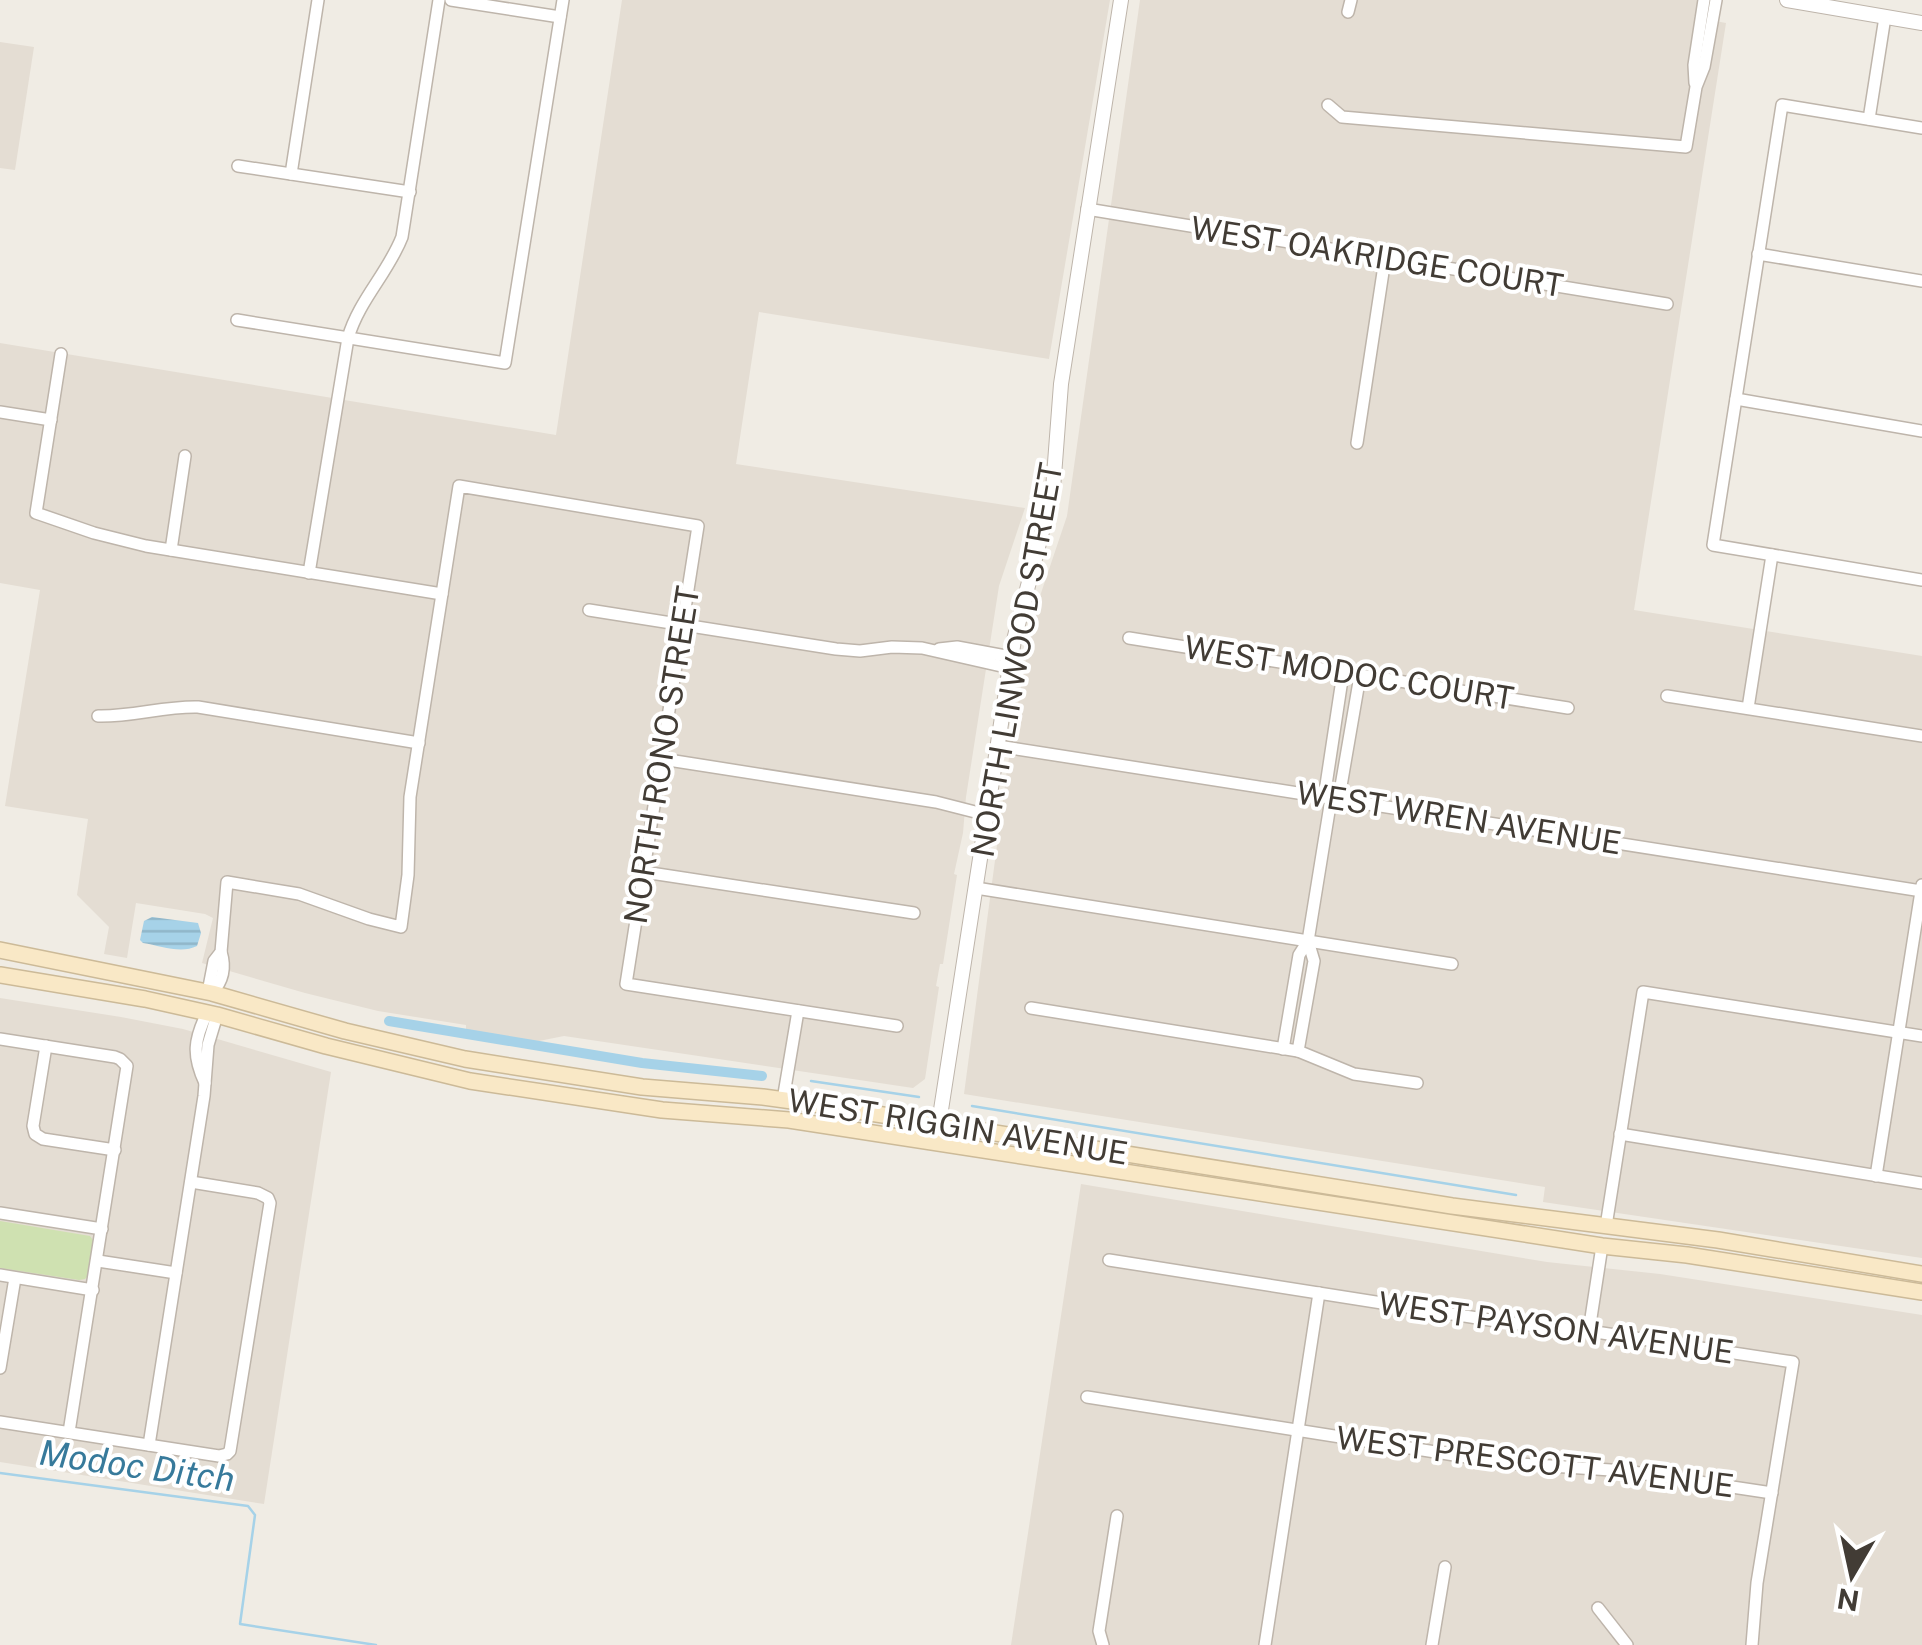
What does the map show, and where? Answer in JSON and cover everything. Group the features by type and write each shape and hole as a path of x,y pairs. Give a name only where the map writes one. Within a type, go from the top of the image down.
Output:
{"main road":[{"name":"WEST RIGGIN AVENUE","path":"0,950 210,993 465,1058 642,1087 783,1100 1426,1202 1753,1246 1922,1274"},
{"name":"WEST RIGGIN AVENUE","path":"0,975 212,1014 470,1080 662,1110 789,1120 1922,1292"},
{"path":"81,988 110,983 196,999 210,993"},
{"path":"212,1014 217,1009 234,1011 316,1032 345,1030"},
{"path":"1466,1225 1484,1221 1587,1234 1606,1226"},
{"path":"1602,1246 1614,1238 1724,1250 1753,1246"}],"street":[{"path":"291,174 318,0"},
{"path":"309,573 348,338 361,304 396,253 402,237 439,0"},
{"path":"450,0 560,17"},
{"path":"238,320 505,364 563,0"},
{"name":"NORTH LINWOOD STREET","path":"936,1142 1011,663 1052,488 1061,384 1121,0"},
{"path":"1696,87 1694,66 1704,0"},
{"path":"1328,105 1342,117 1686,147 1716,0"},
{"path":"1787,0 1922,24"},
{"path":"1869,119 1885,17"},
{"path":"1922,128 1782,105 1712,544 1922,580"},
{"path":"238,166 410,192"},
{"name":"WEST OAKRIDGE COURT","path":"1087,209 1667,304"},
{"path":"1758,254 1922,281"},
{"path":"1357,443 1386,259"},
{"path":"61,354 36,513 94,533 171,550 442,594 409,806 408,875 401,927 299,894 227,882 221,952 224,963 220,984 210,993"},
{"path":"1736,398 1922,430"},
{"path":"0,412 50,420"},
{"path":"171,550 185,456"},
{"name":"NORTH RONO STREET","path":"442,594 459,486 698,526 626,984 798,1011"},
{"path":"1748,708 1772,555"},
{"path":"590,610 836,649 957,648 1011,663"},
{"name":"WEST MODOC COURT","path":"1129,638 1568,708"},
{"path":"1331,799 1326,785 1343,673"},
{"path":"1283,1049 1299,955 1308,941 1331,799 1340,786 1360,676"},
{"path":"1667,696 1922,736"},
{"path":"98,716 198,707 419,743"},
{"name":"WEST WREN AVENUE","path":"998,746 1922,889"},
{"path":"662,759 936,802 987,815"},
{"path":"644,872 914,913"},
{"path":"976,888 1452,964"},
{"path":"1876,1176 1922,889"},
{"path":"1298,1051 1314,961 1308,941"},
{"path":"1606,1226 1642,992 1922,1036"},
{"path":"1031,1008 1298,1051 1354,1074 1417,1083"},
{"path":"783,1100 798,1011 897,1026"},
{"path":"149,1444 191,1182 204,1083 202,1055 212,1014"},
{"path":"0,1038 115,1057 125,1062 128,1070 70,1432"},
{"path":"46,1046 35,1134 42,1139 115,1150"},
{"path":"1620,1134 1922,1183"},
{"path":"0,1422 219,1456 227,1454 232,1446 270,1208 268,1198 258,1192 191,1182"},
{"path":"0,1212 102,1229"},
{"path":"1589,1332 1602,1246"},
{"name":"WEST PAYSON AVENUE","path":"1109,1260 1509,1323 1793,1362 1772,1494"},
{"path":"98,1261 176,1274"},
{"path":"0,1275 93,1290"},
{"path":"0,1368 15,1278"},
{"path":"1265,1645 1319,1293"},
{"name":"WEST PRESCOTT AVENUE","path":"1087,1397 1505,1463 1626,1471 1772,1494"},
{"path":"1752,1645 1772,1494"},
{"path":"1103,1645 1099,1632 1117,1516"},
{"path":"1432,1645 1445,1568"},
{"path":"1598,1608 1627,1645"}],"shaded area":[{"path":"622,0 1110,0 1049,359 759,312 736,464 1025,508 999,586 925,1079 913,1088 564,1036 534,1042 466,1032 466,1025 378,1011 202,963 213,918 205,914 136,903 127,958 104,954 109,927 77,895 88,819 5,806 40,590 0,583 0,343 556,435"},
{"path":"1140,0 1708,0 1694,17 1726,23 1634,610 1922,656 1922,1258 1543,1202 1545,1187 964,1094 1024,669 1038,602 1067,516"},
{"path":"0,42 34,47 15,170 0,168"},
{"path":"0,998 183,1029 331,1072 264,1504 0,1462"},
{"path":"1081,1184 1547,1262 1660,1274 1922,1315 1922,1645 1011,1645"}],"green space":[{"path":"0,1221 90,1236 95,1243 89,1275 79,1280 0,1268"}],"water":[{"path":"152,917 198,923 201,933 197,946 178,949 143,943 140,940 144,921"}],"waterway":[{"path":"389,1021 642,1063 762,1076"},
{"path":"811,1081 919,1097"},
{"path":"972,1106 1516,1195"},
{"name":"Modoc Ditch","path":"0,1473 248,1506 255,1515 240,1624 376,1645"}]}
